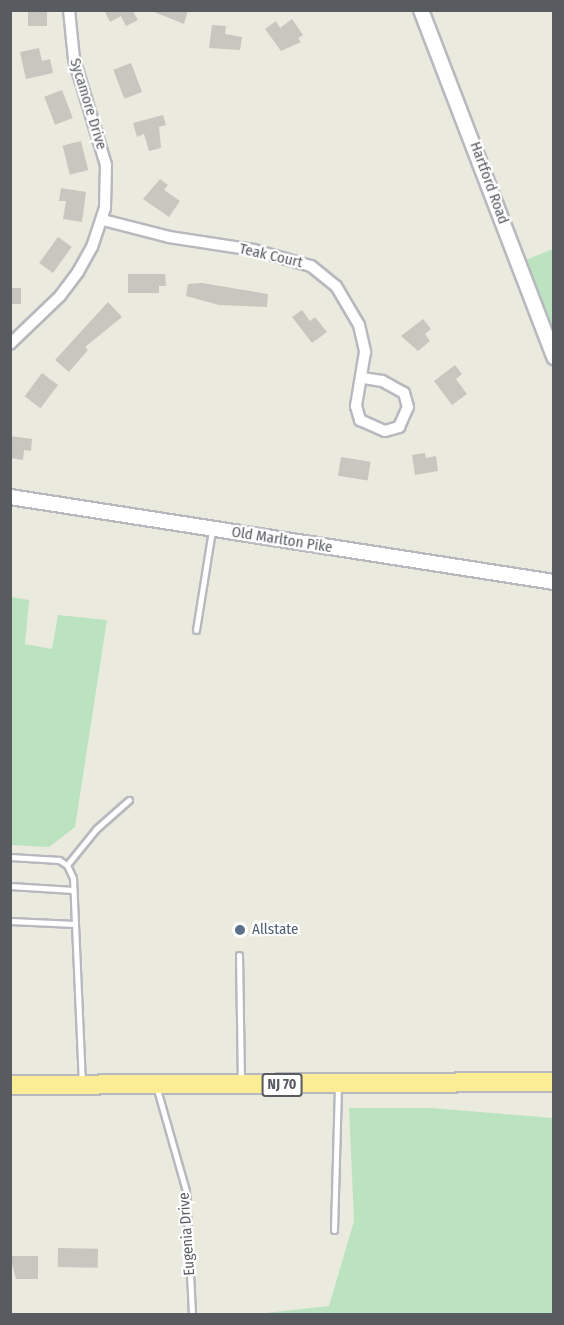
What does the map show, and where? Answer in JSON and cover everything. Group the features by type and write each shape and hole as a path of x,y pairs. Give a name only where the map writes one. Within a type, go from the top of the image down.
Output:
{"highway":[{"name":"NJ 70","path":"10,1085 554,1082"}],"street":[{"name":"Sycamore Drive","path":"10,344 60,296 78,272 103,220 106,165 74,59 69,10"},
{"name":"Hartford Road","path":"421,10 553,353"},
{"name":"Teak Court","path":"103,220 169,237 254,250 311,266 336,286 354,312 364,345 362,378 356,406 360,420 385,431 399,427 408,407 404,393 382,381 362,378"},
{"name":"Old Marlton Pike","path":"10,497 554,582"}],"lane":[{"path":"196,630 212,529"},
{"path":"67,865 96,829 129,800"},
{"path":"10,857 59,860 67,865 73,890 82,1085"},
{"path":"10,886 73,890"},
{"path":"10,921 75,924"},
{"path":"239,955 241,1085"},
{"name":"Eugenia Drive","path":"156,1084 186,1191 192,1314"},
{"path":"334,1230 338,1084"}],"green space":[{"path":"553,249 553,344 523,261"},
{"path":"11,597 29,600 25,644 52,649 58,615 107,620 75,827 49,847 11,845"},
{"path":"349,1108 431,1108 553,1118 553,1314 256,1314 329,1306 354,1221"}],"building":[{"path":"28,10 47,10 47,26 28,26"},
{"path":"104,10 132,10 138,20 126,26 121,16 110,22"},
{"path":"149,10 188,10 184,24"},
{"path":"292,19 303,35 298,38 301,42 281,51 265,29 276,21 280,28"},
{"path":"212,25 226,26 225,34 242,37 240,50 209,48"},
{"path":"39,48 42,61 50,59 53,73 26,79 20,52"},
{"path":"131,63 142,92 124,99 113,70"},
{"path":"62,90 73,118 55,125 44,97"},
{"path":"163,115 166,125 159,127 161,148 149,151 144,134 137,137 133,123"},
{"path":"81,141 88,170 70,175 63,146"},
{"path":"160,179 168,185 164,190 180,201 169,217 143,199"},
{"path":"61,188 86,192 82,222 63,219 66,201 59,201"},
{"path":"58,237 72,247 53,273 39,263"},
{"path":"128,274 165,274 166,286 159,286 159,293 128,293"},
{"path":"202,283 268,294 267,307 219,305 186,296 188,284"},
{"path":"10,288 21,288 21,304 10,304"},
{"path":"108,302 122,317 85,347 88,350 69,372 55,360"},
{"path":"302,310 310,321 315,317 327,332 312,343 292,317"},
{"path":"423,319 431,329 425,334 430,341 418,351 401,336"},
{"path":"455,365 462,374 456,379 467,394 452,405 434,381"},
{"path":"42,373 58,385 41,408 25,396"},
{"path":"10,436 32,439 31,451 24,450 23,460 10,458"},
{"path":"425,453 426,458 436,456 438,471 415,475 412,455"},
{"path":"341,457 371,462 368,480 338,476"},
{"path":"58,1248 98,1249 98,1268 58,1267"},
{"path":"10,1256 38,1256 38,1279 16,1279"}],"place":[{"name":"Allstate","path":"240,930"}]}
